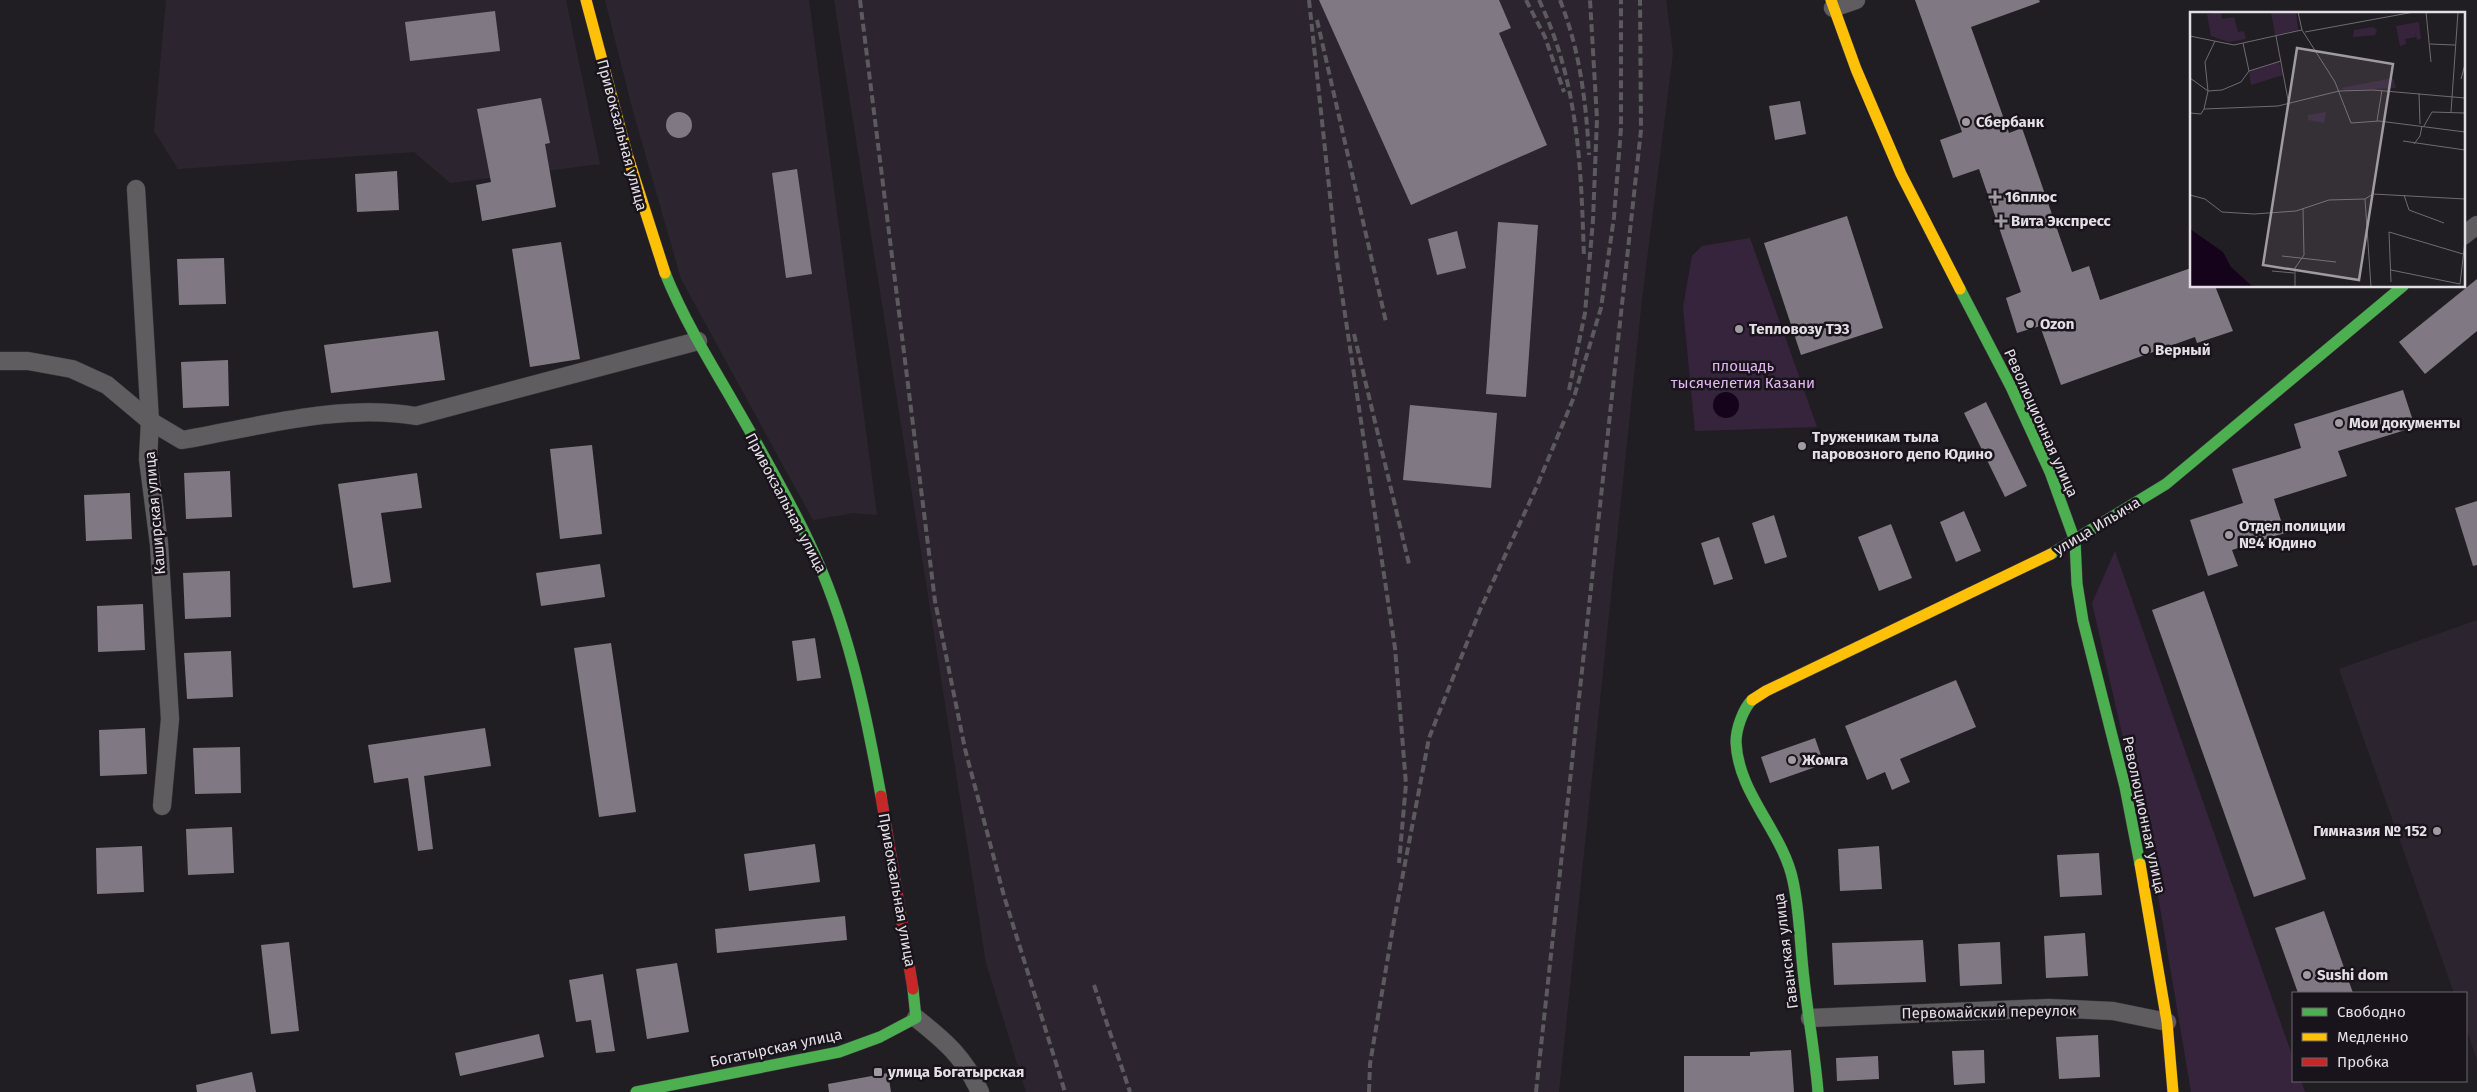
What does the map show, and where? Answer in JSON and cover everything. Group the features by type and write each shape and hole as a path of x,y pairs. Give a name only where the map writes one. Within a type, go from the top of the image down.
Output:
{"street":[{"name":"Привокзальная улица","path":"586,0 643,211 674,297 802,528 826,579 843,624 872,748 912,976 916,1018"},
{"path":"1832,4 1856,0"},
{"name":"Революционная улица","path":"1832,4 1865,92 1901,174 2011,387 2050,472 2075,541 2077,584 2082,621 2125,788 2150,914 2167,1022 2173,1092"},
{"name":"Каширская улица","path":"136,189 150,421 148,459 158,544 170,719 162,806"},
{"path":"2464,235 2477,225"},
{"name":"улица Ильича","path":"1750,701 1766,691 2037,562 2075,541 2166,484 2401,288"},
{"path":"0,361 28,360 72,369 107,385 150,421 182,440 327,414 389,412 416,416 698,342"},
{"name":"Гаванская улица","path":"1750,701 1738,727 1736,741 1739,759 1748,787 1787,862 1793,881 1814,1042 1818,1092"},
{"name":"Первомайский переулок","path":"1810,1018 2049,1008 2113,1011 2167,1022"},
{"path":"916,1018 946,1042 970,1069 980,1092"},
{"name":"Богатырская улица","path":"636,1092 839,1052 880,1037 916,1018"}],"shaded area":[{"path":"166,0 566,0 600,164 450,183 414,152 178,169 154,131"},
{"path":"605,0 809,0 877,515 853,513 813,520 681,279 633,111"},
{"path":"834,0 1666,0 1673,53 1642,299 1559,1092 1026,1092 986,963"},
{"path":"1726,392 1735,396 1739,405 1735,414 1726,418 1717,414 1713,405 1717,396"},
{"name":"Гимназия № 152","path":"2477,620 2477,1060 2467,1031 2467,992 2454,992 2339,669"}],"green space":[{"name":"площадь тысячелетия Казани","path":"1750,238 1817,427 1695,431 1683,307 1692,256 1702,246"},
{"path":"2115,551 2292,1055 2292,1082 2301,1082 2305,1092 2191,1092 2155,877 2092,603"}],"building":[{"path":"1319,0 1499,0 1511,28 1499,33 1547,145 1411,205"},
{"path":"1915,0 2039,0 2040,2 1971,27 2009,133 2022,128 2072,272 2089,266 2100,300 2190,268 2190,288 2216,288 2233,331 2197,343 2195,337 2061,385 2040,326 2017,333 2006,298 2021,292 1979,169 1953,178 1940,140 1962,132"},
{"path":"495,11 500,51 410,61 405,22"},
{"path":"541,98 550,143 545,144 556,207 482,221 476,185 491,182 477,109"},
{"path":"1800,101 1806,134 1775,140 1769,106"},
{"path":"679,112 688,116 692,125 688,134 679,138 670,134 666,125 670,116"},
{"path":"797,169 812,274 786,278 772,173"},
{"path":"397,171 399,210 357,212 355,174"},
{"path":"1847,216 1883,328 1801,355 1764,243"},
{"path":"1498,222 1538,225 1526,397 1486,394"},
{"path":"1457,231 1466,268 1437,275 1428,239"},
{"path":"561,242 580,359 530,367 512,249"},
{"path":"224,258 226,304 179,305 177,259"},
{"path":"2477,279 2477,331 2425,374 2399,342"},
{"path":"438,331 445,380 331,393 324,345"},
{"path":"228,360 229,406 183,408 181,362"},
{"path":"2403,390 2415,427 2338,451 2347,476 2274,499 2285,533 2232,550 2238,566 2208,576 2190,520 2243,503 2232,469 2301,448 2294,424"},
{"path":"1986,402 2027,486 2005,497 1964,413"},
{"path":"1410,405 1497,413 1491,488 1403,480"},
{"path":"592,445 602,534 560,539 550,449"},
{"path":"230,471 232,517 186,519 184,473"},
{"path":"417,473 422,508 381,513 391,582 353,588 338,484"},
{"path":"130,493 132,539 86,541 84,495"},
{"path":"2477,501 2477,565 2473,566 2455,508"},
{"path":"1964,511 1981,551 1956,562 1940,522"},
{"path":"1774,515 1787,557 1765,564 1752,523"},
{"path":"1891,524 1912,578 1879,591 1858,537"},
{"path":"1719,537 1733,579 1714,585 1701,543"},
{"path":"600,564 605,597 541,606 536,573"},
{"path":"230,571 231,617 185,619 183,573"},
{"path":"2204,591 2306,879 2254,897 2152,610"},
{"path":"143,604 145,650 98,652 97,606"},
{"path":"815,638 821,678 797,681 792,641"},
{"path":"611,643 636,812 599,817 574,648"},
{"path":"231,651 233,697 187,699 184,653"},
{"path":"1956,680 1976,727 1900,759 1910,782 1892,790 1885,772 1867,780 1845,726"},
{"path":"145,728 147,774 100,776 99,730"},
{"path":"485,728 491,766 424,776 433,849 418,851 408,778 374,783 368,745"},
{"name":"Жомга","path":"1815,738 1824,764 1770,783 1761,757"},
{"path":"240,747 241,793 195,794 193,748"},
{"path":"232,827 234,873 188,875 186,829"},
{"path":"815,844 820,882 749,891 744,854"},
{"path":"142,846 144,892 97,894 96,848"},
{"path":"1879,846 1882,889 1840,891 1838,849"},
{"path":"2099,853 2102,895 2060,897 2057,855"},
{"path":"2324,911 2353,992 2298,992 2275,928"},
{"path":"845,916 847,940 717,953 715,929"},
{"path":"2085,933 2088,976 2046,978 2044,936"},
{"path":"1923,940 1926,982 1834,985 1832,943"},
{"path":"289,942 299,1031 271,1034 261,945"},
{"path":"2000,942 2002,984 1960,986 1958,944"},
{"path":"677,963 689,1032 647,1039 636,969"},
{"path":"603,974 615,1051 596,1053 591,1020 576,1022 569,980"},
{"path":"539,1034 544,1057 460,1076 455,1053"},
{"path":"2098,1035 2100,1077 2059,1079 2056,1037"},
{"path":"1791,1050 1794,1092 1684,1092 1684,1056 1750,1056 1750,1052"},
{"path":"1984,1050 1985,1083 1954,1085 1952,1051"},
{"path":"1878,1056 1879,1079 1837,1081 1836,1058"},
{"path":"252,1072 256,1092 197,1092 196,1085"},
{"path":"888,1073 891,1092 829,1092 828,1084"}],"railway":[{"path":"860,0 935,601 965,749 1004,896 1065,1092"},
{"path":"1309,0 1337,261 1395,648 1406,784 1399,863"},
{"path":"1526,0 1545,37 1564,92"},
{"path":"1539,0 1552,31 1570,95 1579,159 1584,258"},
{"path":"1560,0 1573,38 1581,76 1589,155"},
{"path":"1569,390 1585,313 1593,220 1597,119 1590,0"},
{"path":"1369,1092 1370,1064 1394,921 1429,738 1480,610 1537,486 1574,397 1601,308 1614,217 1621,128 1621,0"},
{"path":"1536,1092 1641,130 1640,0"},
{"path":"1317,20 1386,322"},
{"path":"1354,334 1409,564"},
{"path":"1094,985 1130,1092"}],"traffic: fast":[{"path":"665,273 694,334 790,504 823,573 854,667 881,796"},
{"path":"2051,554 2166,484 2401,288"},
{"path":"1960,289 2011,387 2050,472 2075,541 2077,584 2083,621 2125,787 2140,864"},
{"path":"1752,700 1743,714 1737,731 1736,742 1739,761 1744,779 1780,846 1788,863 1793,881 1818,1092"},
{"path":"636,1092 839,1052 880,1037 916,1018 913,989"}],"traffic: slow":[{"path":"586,0 627,154 665,273"},
{"path":"1831,0 1856,69 1901,174 1960,289"},
{"path":"1752,700 1766,691 2051,554"},
{"path":"2140,864 2167,1022 2173,1092"}],"traffic: jam":[{"path":"881,796 913,989"}],"place":[{"name":"Сбербанк","path":"1966,122"},
{"name":"16плюс","path":"1995,197"},
{"name":"Вита Экспресс","path":"2001,221"},
{"name":"Ozon","path":"2030,324"},
{"name":"Тепловозу ТЭ3","path":"1739,329"},
{"name":"Верный","path":"2145,350"},
{"name":"Мои документы","path":"2339,423"},
{"name":"Труженикам тыла паровозного депо Юдино","path":"1802,446"},
{"name":"Отдел полиции №4 Юдино","path":"2229,535"},
{"name":"Жомга","path":"1792,760"},
{"name":"Гимназия № 152","path":"2437,831"},
{"name":"Sushi dom","path":"2307,975"},
{"name":"улица Богатырская","path":"878,1072"}]}
